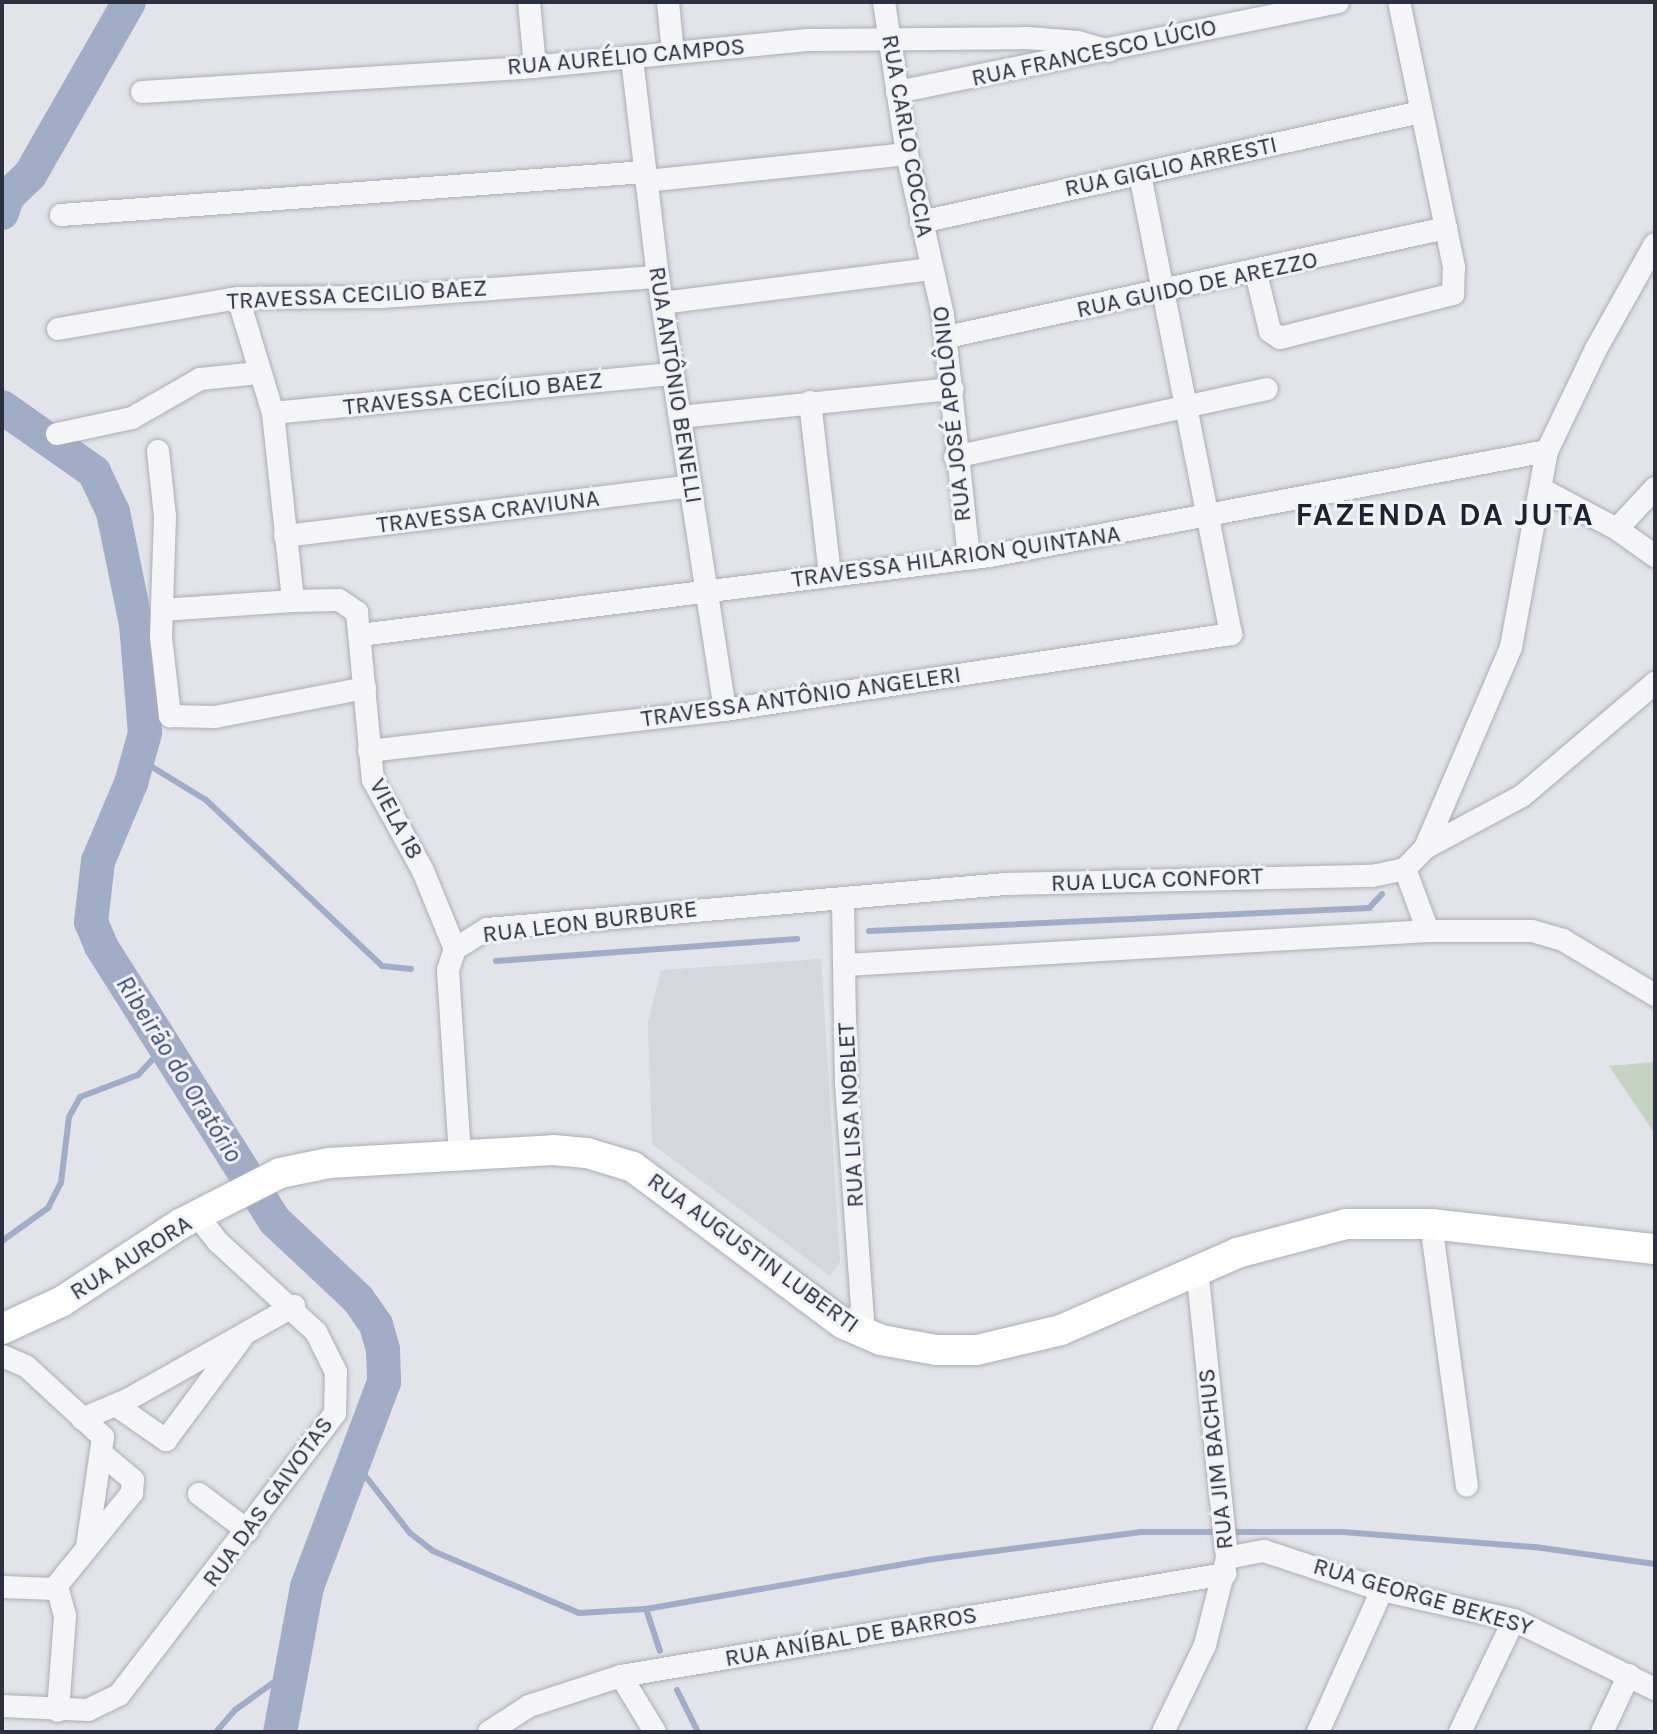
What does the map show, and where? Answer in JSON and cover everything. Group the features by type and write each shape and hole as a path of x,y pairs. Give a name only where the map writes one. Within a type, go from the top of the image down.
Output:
{"street":[{"path":"529,2 535,67"},
{"path":"668,2 673,53"},
{"name":"RUA CARLO COCCIA","path":"884,2 907,154 932,269"},
{"name":"RUA FRANCESCO LÚCIO","path":"897,92 1338,2"},
{"path":"1256,273 1270,331 1280,338 1370,319 1453,294 1446,228 1399,2"},
{"name":"RUA AURÉLIO CAMPOS","path":"142,92 535,67 673,53 889,39 1056,40 1109,51"},
{"name":"RUA ANTÔNIO BENELLI","path":"632,59 658,277 725,710"},
{"name":"RUA GIGLIO ARRESTI","path":"921,222 1421,112"},
{"path":"61,215 646,177 907,154"},
{"path":"1140,175 1211,516"},
{"name":"RUA GUIDO DE AREZZO","path":"947,337 1163,294 1446,228"},
{"path":"1425,848 1511,647 1547,451 1596,349 1655,244"},
{"path":"662,303 932,269"},
{"name":"RUA JOSÉ APOLÔNIO","path":"932,269 947,337 953,389 955,457 969,559"},
{"name":"TRAVESSA CECILIO BAEZ","path":"58,329 238,298 383,297 658,277"},
{"path":"238,298 273,413 285,536 285,602"},
{"path":"57,434 132,418 200,379 259,373"},
{"name":"TRAVESSA CECÍLIO BAEZ","path":"273,413 673,374"},
{"path":"680,417 953,389"},
{"path":"955,457 1267,389"},
{"path":"810,402 830,574"},
{"path":"158,451 165,516 162,610 172,717 215,717 365,688"},
{"name":"TRAVESSA HILARION QUINTANA","path":"360,635 969,559 1547,451"},
{"name":"TRAVESSA CRAVIUNA","path":"285,536 691,486"},
{"path":"1617,529 1655,488"},
{"path":"1541,489 1617,529 1655,556"},
{"name":"TRAVESSA ANTÔNIO ANGELERI","path":"369,751 725,710 1231,634 1211,516"},
{"path":"162,610 327,599 348,604 357,612 360,635"},
{"name":"VIELA 18","path":"360,635 369,751 376,790 423,871 455,949"},
{"path":"1428,931 1405,869 1425,848 1522,796 1655,683"},
{"name":"RUA LUCA CONFORT","path":"843,898 1006,884 1372,876 1405,869"},
{"name":"RUA LEON BURBURE","path":"460,1156 448,970 455,949 487,929 843,898"},
{"name":"RUA LISA NOBLET","path":"843,898 846,1083 864,1332"},
{"path":"846,965 1428,931 1549,935 1655,995"},
{"name":"RUA AUGUSTIN LUBERTI","path":"219,1204 280,1173 329,1163 553,1150 587,1153 633,1167 844,1324 902,1345 977,1350 1061,1330 1197,1270 1313,1230 1370,1223 1431,1224 1655,1249"},
{"name":"RUA DAS GAIVOTAS","path":"2,1706 58,1711 105,1705 133,1682 327,1428 339,1393 336,1372 316,1332 294,1306 218,1242 219,1204"},
{"name":"RUA AURORA","path":"2,1329 39,1311 219,1204"},
{"path":"1431,1224 1467,1486"},
{"name":"RUA JIM BACHUS","path":"1163,1732 1205,1645 1225,1558 1197,1270"},
{"path":"82,1419 117,1406 294,1306"},
{"name":"RUA AURORA","path":"2,1312 39,1311"},
{"path":"117,1406 166,1440 241,1338"},
{"path":"2,1356 26,1366 103,1437 87,1547"},
{"path":"2,1587 50,1591 57,1586 135,1485 102,1454"},
{"path":"199,1494 248,1531"},
{"name":"RUA GEORGE BEKESY","path":"1225,1558 1264,1551 1382,1590 1514,1620 1655,1689"},
{"name":"RUA ANÍBAL DE BARROS","path":"489,1732 529,1706 621,1676 1225,1558"},
{"path":"57,1586 65,1616 58,1711"},
{"path":"1318,1732 1382,1590"},
{"path":"1460,1732 1514,1620"},
{"path":"1602,1732 1629,1675"},
{"path":"621,1676 655,1732"}],"shaded area":[{"path":"821,959 840,1261 830,1276 652,1144 648,1022 661,970"}],"green space":[{"path":"1655,1062 1655,1134 1609,1066"}],"waterway":[{"name":"Ribeirão do Oratório","path":"2,213 8,196 30,175 129,2"},
{"name":"Ribeirão do Oratório","path":"2,407 94,472 113,512 136,624 145,733 131,783 98,861 91,922 101,946 275,1221 358,1299 376,1325 383,1350 384,1382 307,1587 280,1732"},
{"path":"139,759 206,800 382,966 411,969"},
{"path":"869,931 1369,908 1382,894"},
{"path":"496,961 797,939"},
{"path":"2,1241 48,1208 61,1183 69,1117 80,1097 138,1075 165,1046"},
{"path":"356,1464 410,1533 433,1551 579,1613 646,1609 926,1560 1141,1532 1343,1532 1535,1547 1655,1564"},
{"path":"646,1609 660,1651"},
{"path":"216,1732 235,1710 288,1672"},
{"path":"677,1690 698,1732"}],"district":[{"name":"FAZENDA DA JUTA","path":"1445,515"}]}
